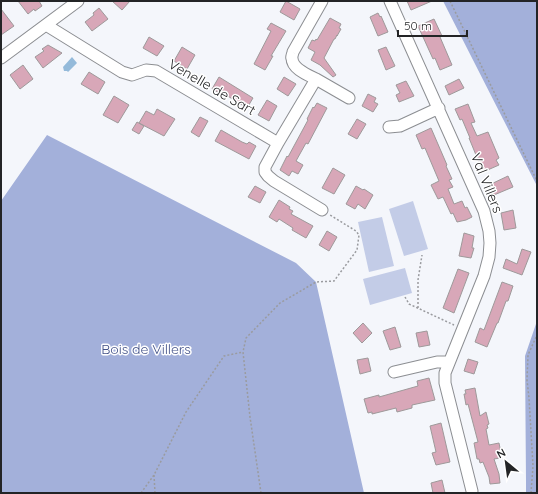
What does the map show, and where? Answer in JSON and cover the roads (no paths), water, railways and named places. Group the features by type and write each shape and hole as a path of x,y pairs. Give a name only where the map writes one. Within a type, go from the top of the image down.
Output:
{"street":[{"path":"1,58 78,1"},
{"path":"322,1 293,52 292,58 294,64 298,68 349,98"},
{"name":"Val Villers","path":"390,1 484,211 489,231 489,257 484,276 445,372 445,383 472,491"},
{"name":"Venelle de Sart","path":"46,24 122,72 132,75 146,70 156,71 278,143"},
{"path":"316,79 278,143 265,167 265,172 274,181 322,210"},
{"path":"389,127 400,126 439,108"},
{"path":"394,372 437,362 449,362"}],"park label":[{"name":"Bois de Villers","path":"146,349"}]}
